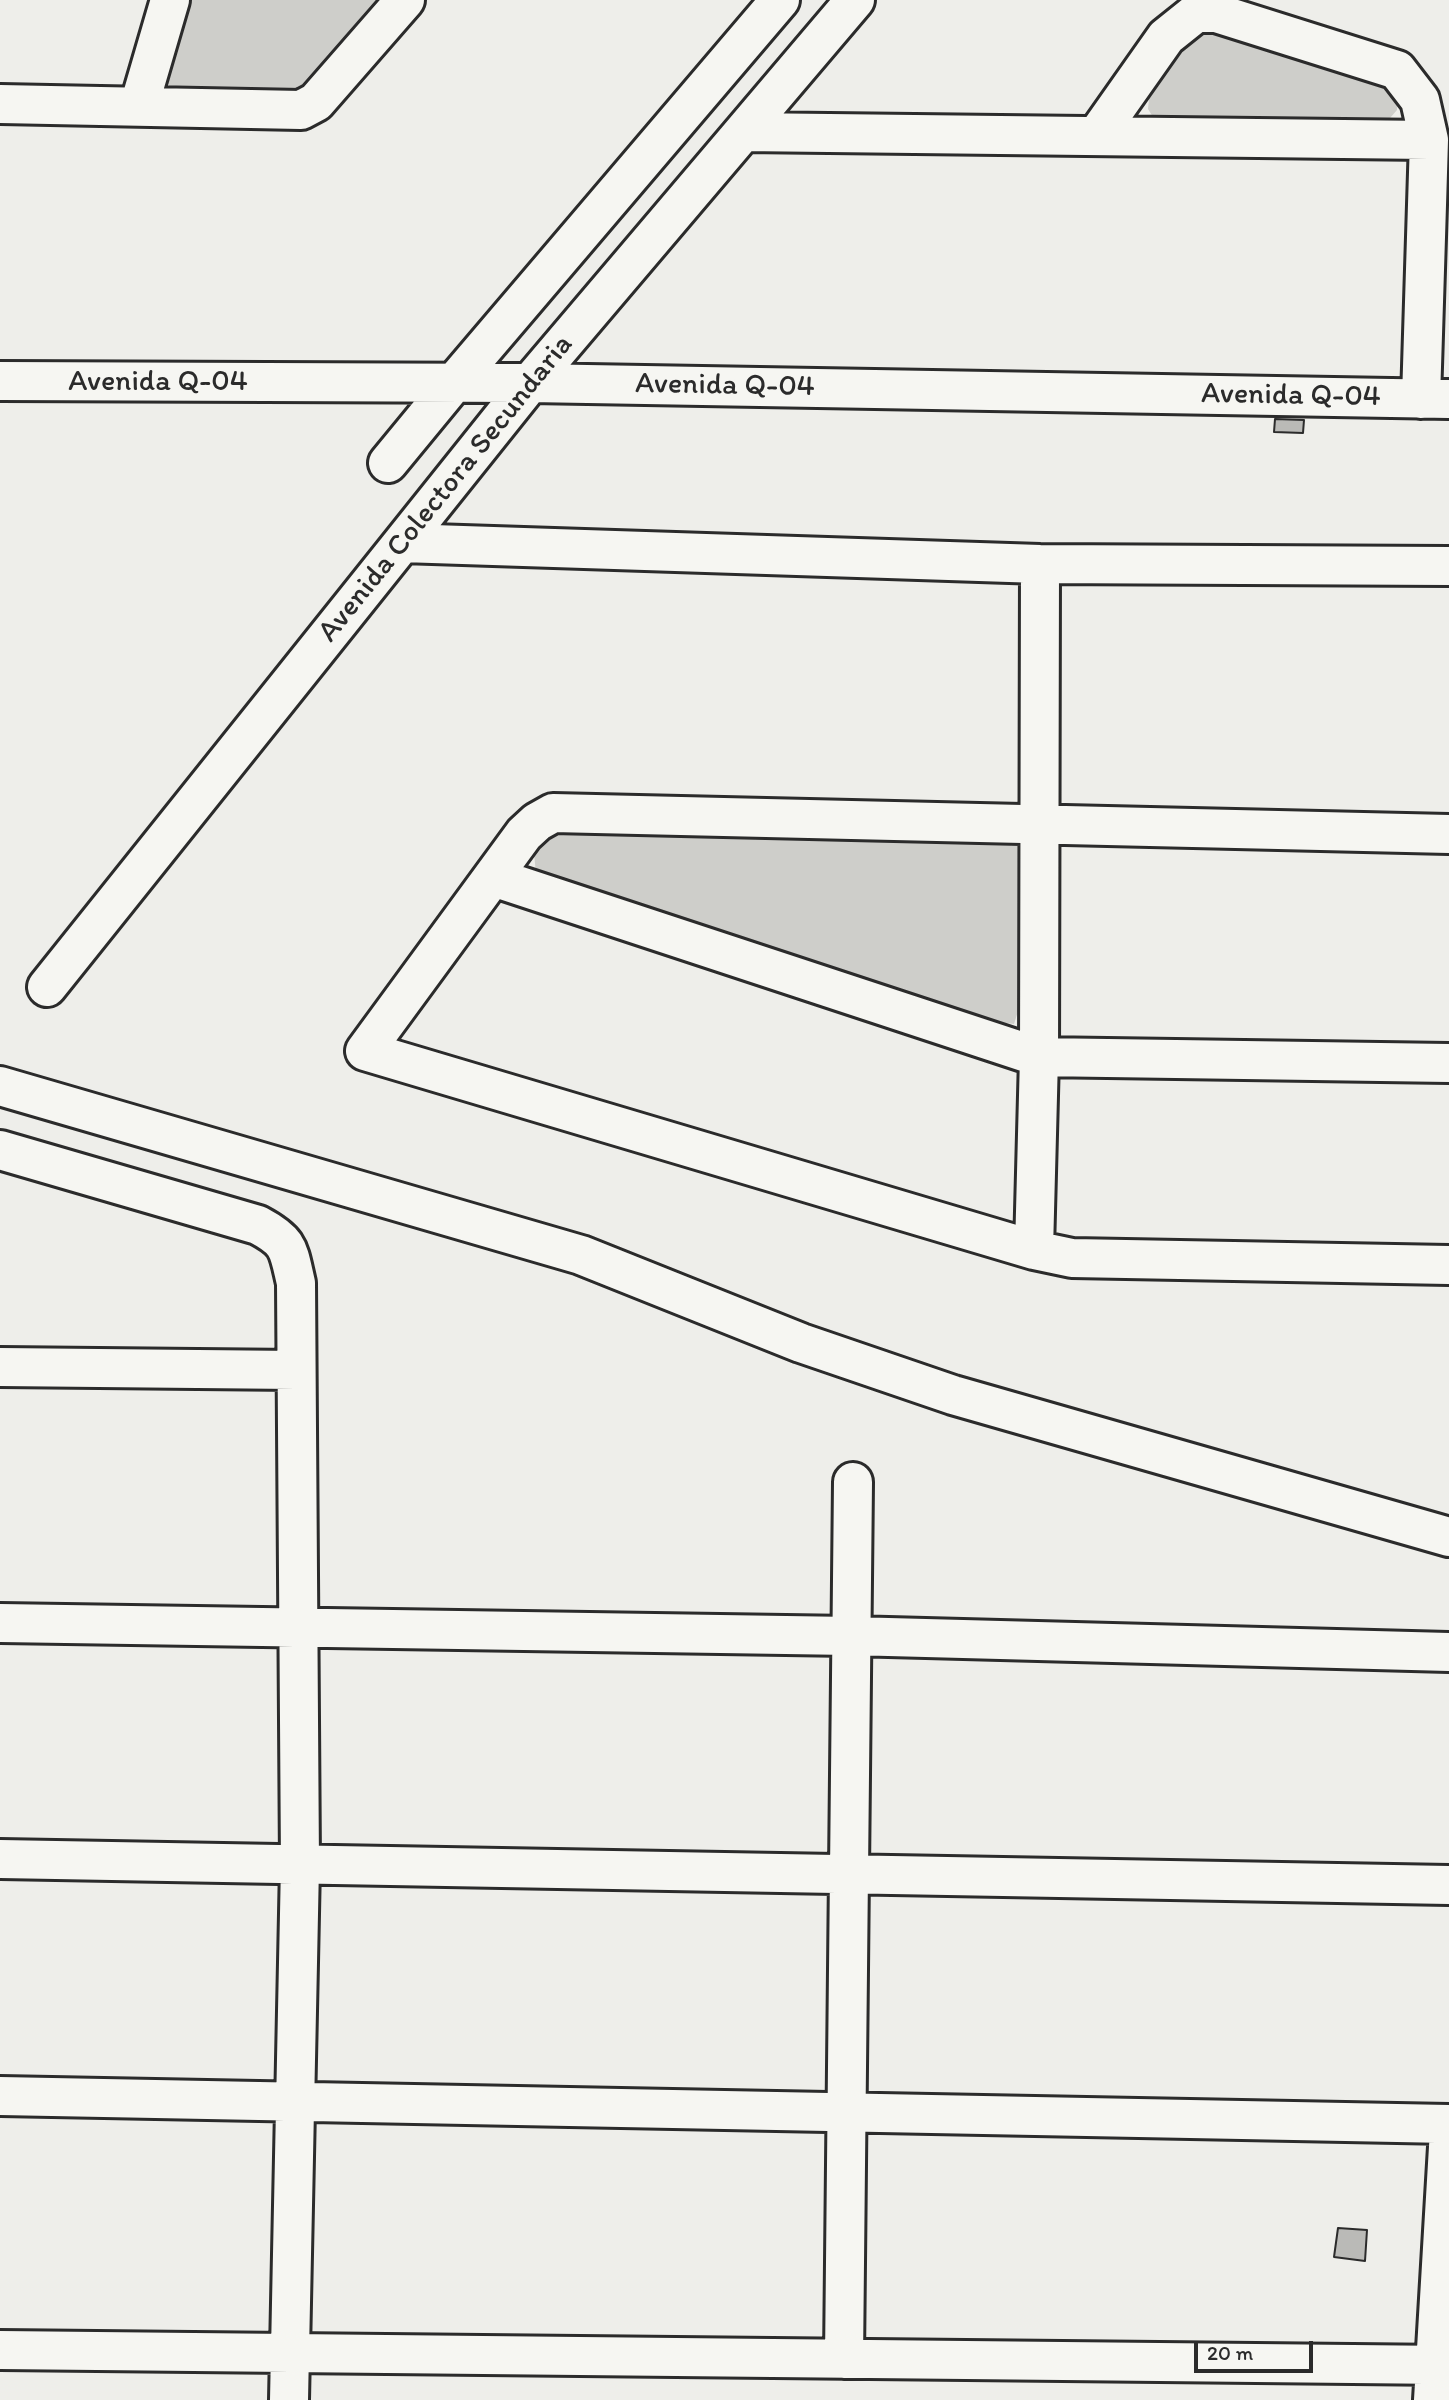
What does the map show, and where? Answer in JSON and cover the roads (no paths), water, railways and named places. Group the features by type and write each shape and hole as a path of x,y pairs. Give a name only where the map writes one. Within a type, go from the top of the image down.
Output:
{"street":[{"path":"139,106 170,0"},
{"path":"0,104 301,110 316,102 405,0"},
{"name":"Avenida Colectora Secundaria","path":"388,463 780,0"},
{"name":"Avenida Colectora Secundaria","path":"47,987 530,383 855,0"},
{"path":"1097,135 1166,37 1196,13 1216,13 1397,70 1420,100 1429,140 1435,399"},
{"path":"743,132 1429,140"},
{"name":"Avenida Q-04","path":"0,381 530,383 1435,399"},
{"path":"402,543 1040,564 1449,566"},
{"path":"1034,1251 1039,1057 1040,564"},
{"path":"1449,834 552,813 524,834 365,1051 1034,1251 1072,1258 1449,1265"},
{"path":"493,877 1039,1057 1449,1063"},
{"path":"0,1086 581,1255 801,1343 953,1395 1449,1538"},
{"path":"0,1150 258,1225 280,1237 289,1254 296,1283 300,1864 289,2400"},
{"path":"0,1367 296,1370"},
{"path":"844,2359 853,1482"},
{"path":"0,1623 852,1636 1449,1652"},
{"path":"0,1859 1449,1885"},
{"path":"0,2096 1449,2124"},
{"path":"0,2350 844,2359 1439,2377 1449,2130"}]}
